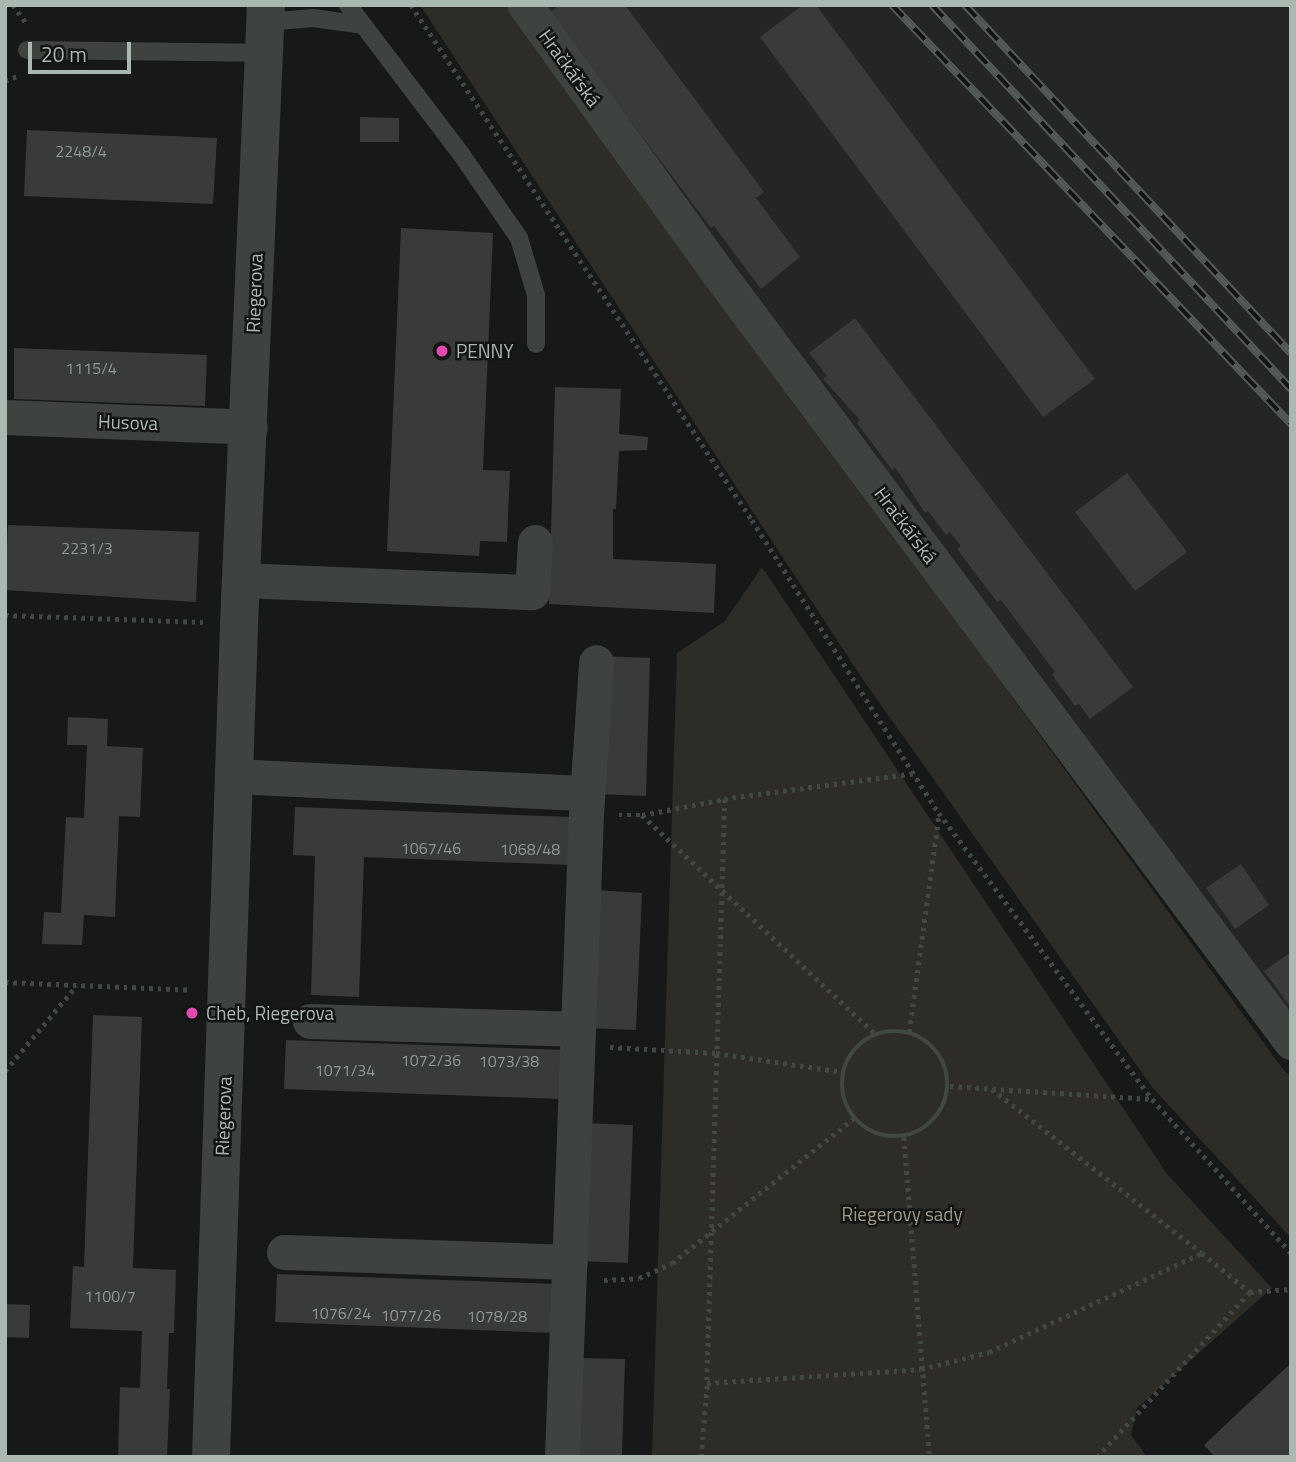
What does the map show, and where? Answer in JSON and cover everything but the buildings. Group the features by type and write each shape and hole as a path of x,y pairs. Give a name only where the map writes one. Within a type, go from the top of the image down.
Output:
{"street":[{"name":"Hračkářská","path":"525,5 719,274 1291,1042"},
{"name":"Riegerova","path":"211,1457 239,624 250,427 266,26"},
{"name":"Husova","path":"5,417 250,427"},
{"path":"241,580 532,592 534,542"},
{"path":"562,1457 587,803 596,662"},
{"path":"234,776 587,803"},
{"path":"310,1021 578,1037"},
{"path":"285,1252 570,1273"}],"lane":[{"path":"348,5 461,154 519,239 536,295 536,344"},
{"path":"27,50 266,26 313,18 363,25"}],"path":[{"path":"411,5 744,509 939,813 1152,1099 1291,1253"},
{"path":"5,615 239,624"},
{"path":"587,803 642,815 725,799 913,774"},
{"path":"702,1457 707,1383 725,799"},
{"path":"909,1032 939,813"},
{"path":"642,815 875,1034"},
{"path":"5,982 228,992"},
{"path":"5,1071 77,985"},
{"path":"892,1030 909,1032 925,1039 939,1051 947,1068 950,1086 946,1104 936,1119 922,1131 904,1137 886,1137 868,1130 854,1118 842,1088 843,1072 849,1056 860,1043 875,1034 892,1030"},
{"path":"578,1037 716,1053 843,1072"},
{"path":"950,1086 1152,1099"},
{"path":"992,1089 1250,1292"},
{"path":"570,1273 639,1278 672,1264 854,1118"},
{"path":"904,1137 930,1457"},
{"path":"707,1383 921,1369 989,1352 1202,1253"},
{"path":"1097,1457 1250,1292 1291,1289"}],"shaded area":[{"path":"543,5 1291,5 1291,1020"}],"green space":[{"path":"420,5 508,5 1285,1072 1291,1075 1291,1238 1152,1087 864,681"},
{"name":"Riegerovy sady","path":"762,567 1167,1174 1272,1288 1137,1408 1131,1435 1147,1457 652,1457 677,653 725,621"}],"railway":[{"path":"892,5 1291,424"},
{"path":"932,5 1291,389"},
{"path":"965,5 1291,353"}],"place":[{"name":"PENNY","path":"442,351"},
{"name":"Cheb, Riegerova","path":"192,1013"}]}
